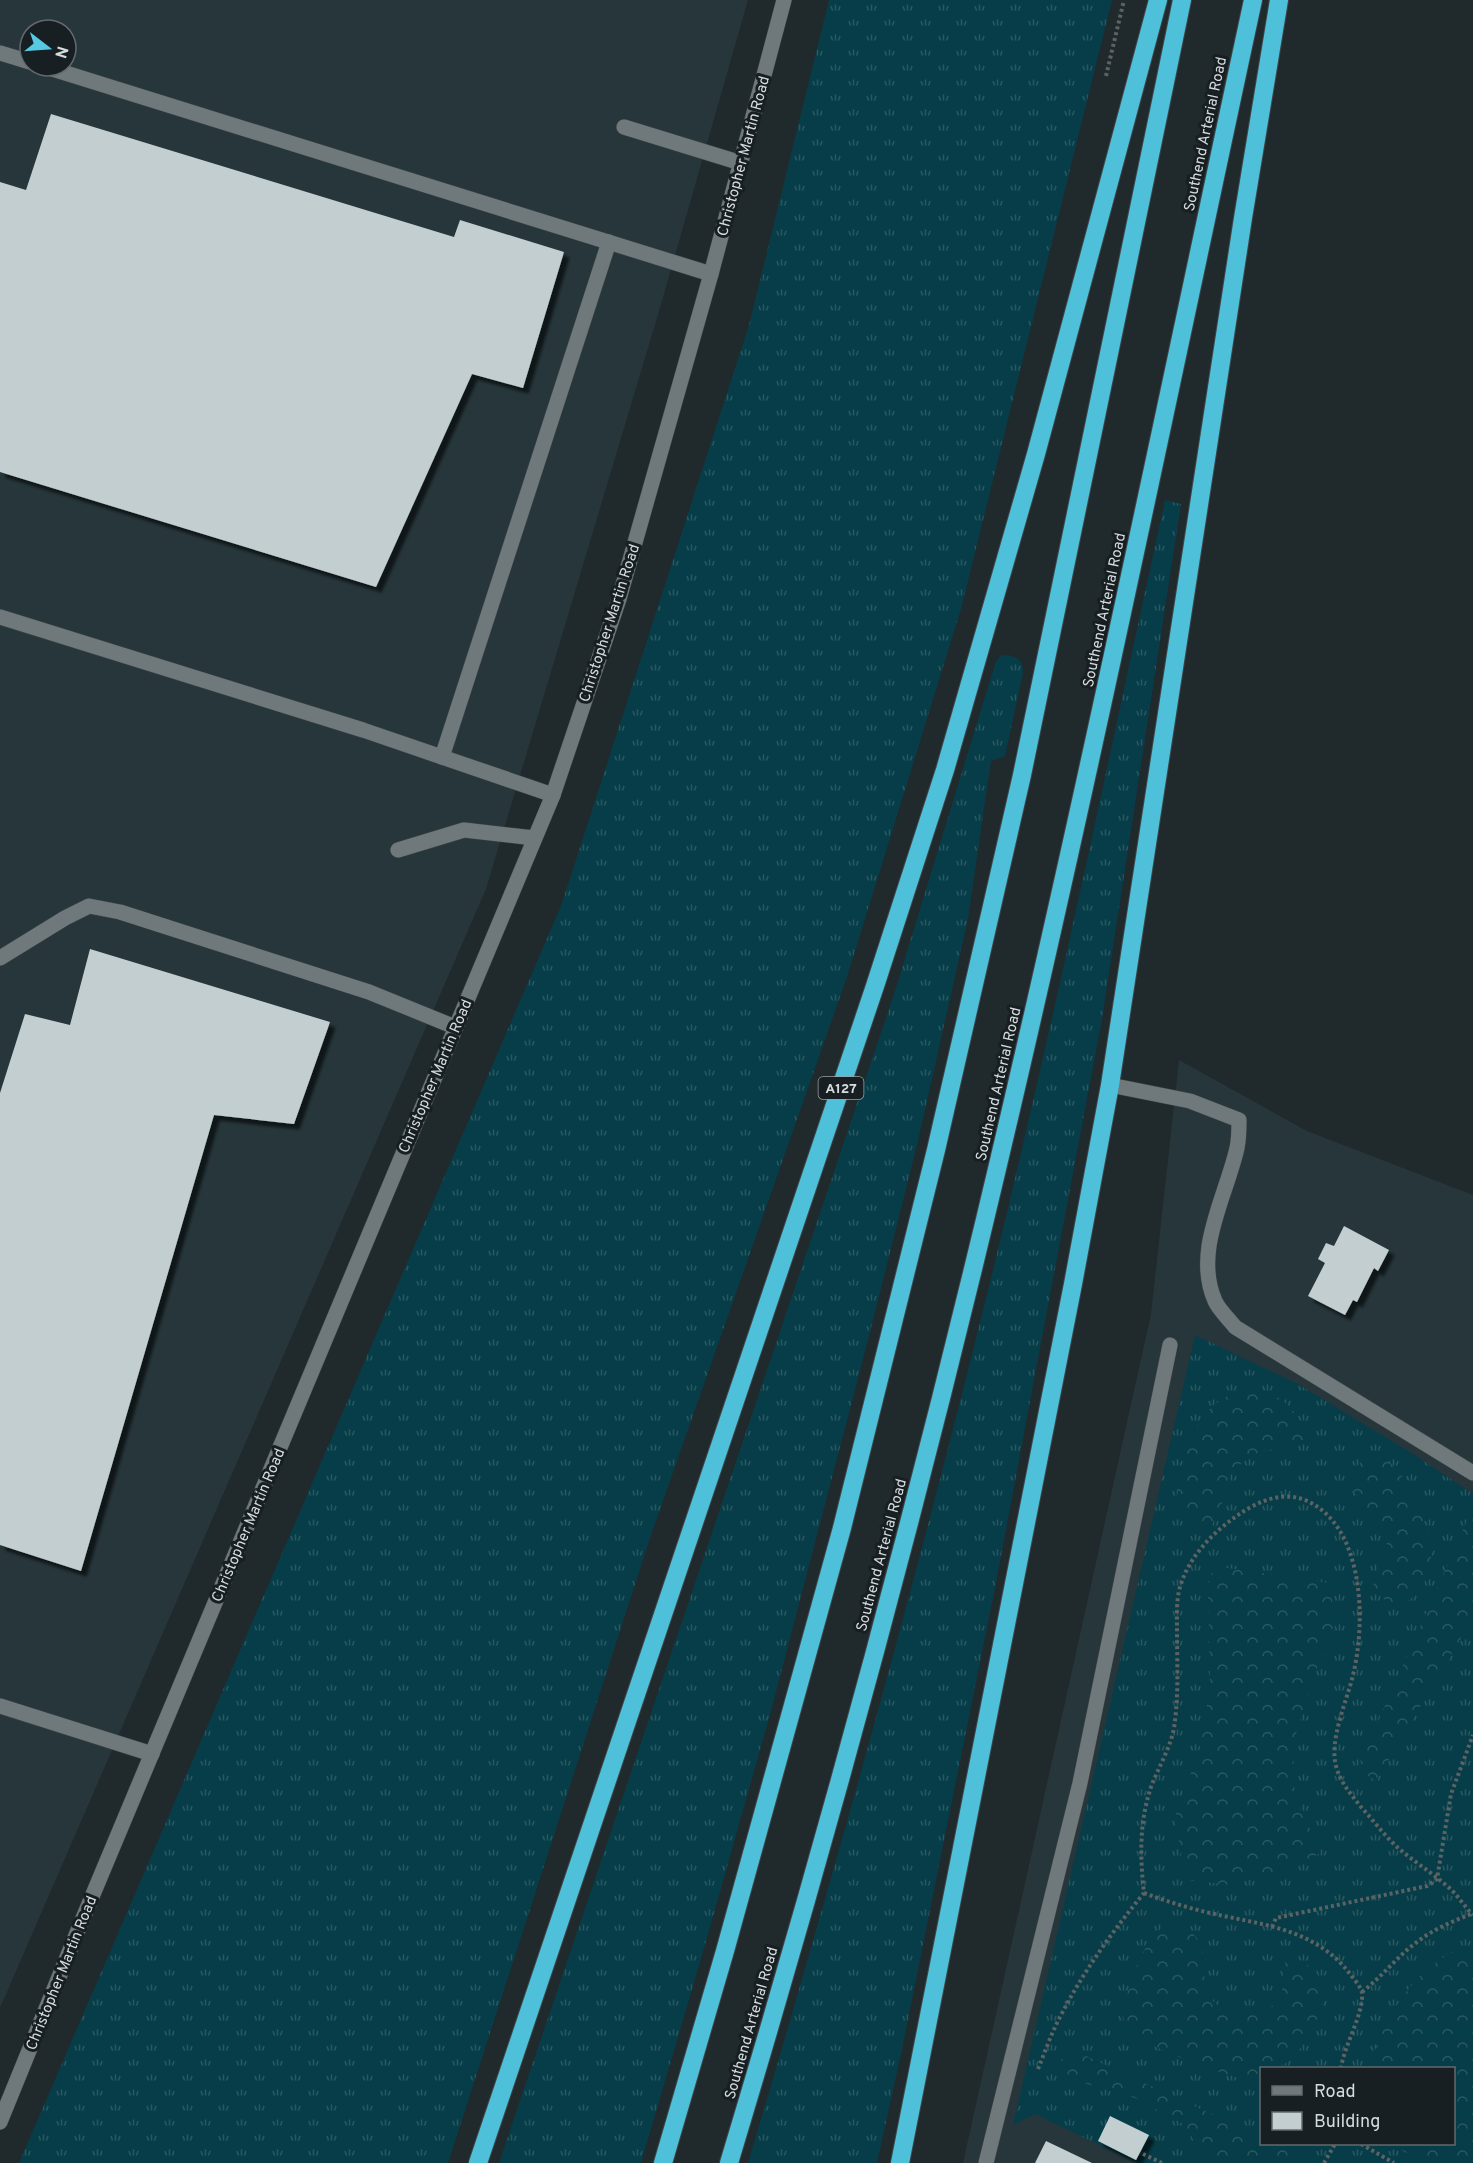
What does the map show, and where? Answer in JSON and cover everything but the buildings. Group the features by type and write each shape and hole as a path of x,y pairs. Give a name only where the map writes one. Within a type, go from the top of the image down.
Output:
{"highway":[{"name":"A127","path":"478,2163 864,1020 945,770 1033,465 1158,0"},
{"path":"663,2163 725,1951 842,1528 936,1150 1022,775 1182,0"},
{"name":"Southend Arterial Road","path":"729,2163 850,1742 901,1552 990,1196 1083,793 1252,0"},
{"path":"900,2163 1069,1306 1110,1085 1236,264 1279,0"}],"street":[{"name":"Christopher Martin Road","path":"0,2122 553,795 619,599 711,274 784,0"},
{"path":"0,53 18,58"},
{"path":"78,77 711,274"},
{"path":"624,127 741,163"},
{"path":"442,757 609,242"},
{"path":"0,617 363,730 553,795"},
{"path":"398,850 464,830 534,838"},
{"path":"0,958 89,906 120,912 369,992 455,1028"},
{"path":"1110,1085 1190,1101 1239,1120 1238,1145 1216,1214 1209,1248 1208,1277 1216,1303 1236,1327 1473,1473"},
{"path":"986,2163 1080,1783 1170,1345"},
{"path":"0,1706 152,1754"}],"path":[{"path":"1106,77 1124,0"},
{"path":"1037,2072 1059,2018 1085,1972 1114,1929 1144,1893 1140,1844 1142,1816 1173,1731 1177,1704 1179,1588 1186,1570 1196,1554 1237,1516 1254,1504 1271,1498 1287,1496 1303,1499 1317,1507 1336,1527 1349,1552 1358,1592 1361,1619 1359,1646 1336,1737 1335,1764 1345,1787 1396,1846 1449,1887 1472,1914 1443,1925 1420,1939 1362,1992"},
{"path":"1272,1927 1276,1918 1427,1886 1437,1879 1451,1794 1473,1735"},
{"path":"1144,1893 1208,1912 1272,1927 1312,1940 1328,1950 1343,1964 1362,1992 1360,2010 1341,2067"},
{"path":"1324,2163 1334,2145"},
{"path":"1363,2145 1394,2163"},
{"path":"1143,2154 1162,2163"}],"shaded area":[{"path":"0,0 748,0 660,308 486,889 0,2008"},
{"path":"1179,1060 1307,1131 1473,1195 1473,2163 963,2163 1151,1314"}],"green space":[{"path":"829,0 1112,0 961,609 847,977 651,1535 448,2163 19,2163 561,906 749,325"},
{"path":"1165,500 1181,504 1102,1019 994,1593 877,2163 748,2163 874,1724 934,1503 990,1282 1080,891"},
{"path":"1002,655 1020,661 1023,673 1005,756 991,761 968,919 917,1145 771,1711 641,2163 499,2163 894,994 996,661"},
{"path":"1195,1335 1298,1384 1413,1454 1473,1494 1473,2163 1137,2163 1035,2114 1013,2125"},
{"path":"1254,1390 1275,1396 1288,1405 1304,1431 1303,1445 1261,1451 1245,1460 1230,1475 1226,1494 1211,1527 1198,1529 1186,1522 1175,1507 1185,1459 1196,1427 1217,1403 1231,1395"},
{"path":"1365,1457 1379,1457 1389,1462 1398,1471 1415,1499 1427,1530 1431,1555 1429,1571 1415,1595 1401,1603 1387,1601 1374,1590 1373,1580 1388,1547 1382,1529 1354,1491 1356,1468"},
{"path":"1470,1514 1473,1516 1473,1618 1376,1781 1357,1769"},
{"path":"1214,1566 1329,1583 1336,1623 1313,1677 1296,1734 1292,1780 1304,1820 1317,1838 1319,1854 1273,1874 1230,1885 1185,1880 1175,1817 1200,1748 1210,1686 1208,1586"},
{"path":"1164,1925 1175,1926 1192,1934 1200,1942 1203,1950 1205,1980 1210,1998 1225,2009 1244,2013 1265,2010 1274,2004 1282,1991 1285,1963 1293,1959 1303,1962 1315,1972 1323,1986 1324,1995 1318,2017 1306,2040 1291,2059 1279,2067 1260,2067 1260,2073 1239,2078 1206,2068 1139,2040 1125,2026 1122,2011 1134,1971 1148,1943"},
{"path":"1451,1952 1473,1963 1473,2163 1430,2161 1411,2155 1394,2145 1455,2145 1455,2067 1370,2067 1388,2020 1409,1988 1434,1964"},
{"path":"1071,2049 1260,2137 1260,2145 1277,2145 1313,2161 1312,2163 1206,2163 1185,2125 1135,2098 1050,2073"}]}
